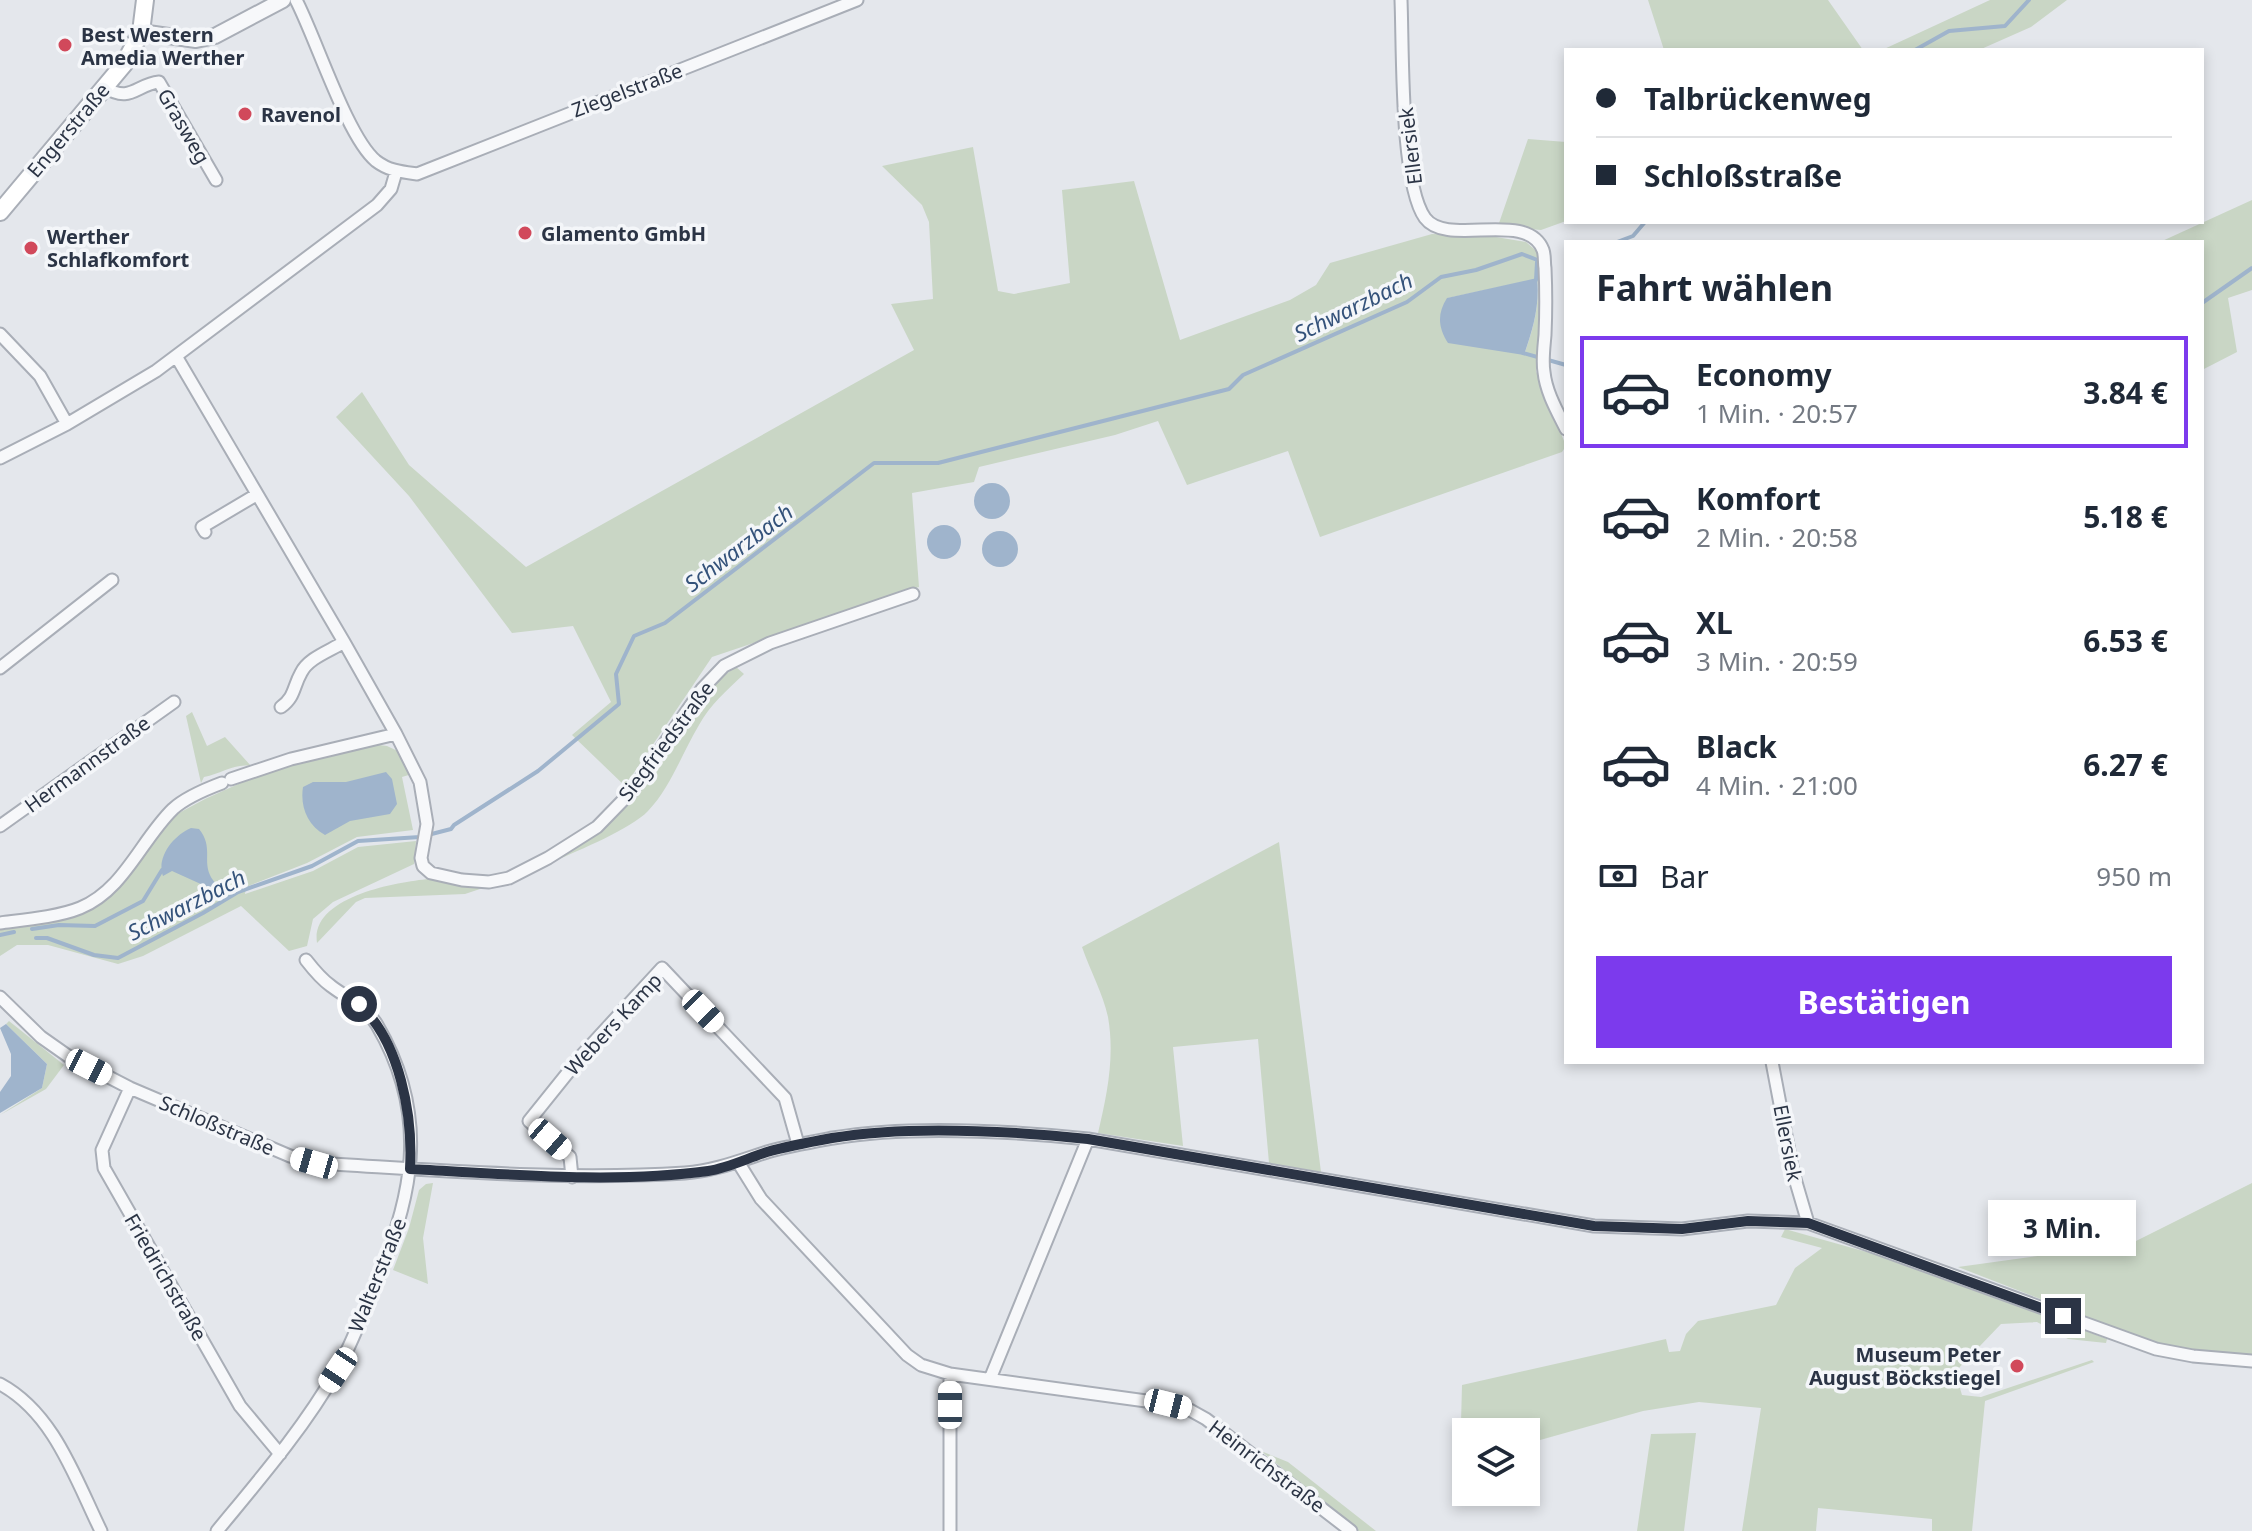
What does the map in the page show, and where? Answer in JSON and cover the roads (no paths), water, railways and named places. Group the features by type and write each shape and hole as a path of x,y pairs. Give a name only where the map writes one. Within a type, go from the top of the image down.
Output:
{"main road":[{"name":"Engerstraße","path":"0,212 129,56 141,32 145,0"}],"street":[{"path":"141,32 196,40 215,36 283,0"},
{"path":"0,458 67,424 156,371 377,205 391,189 396,172 370,155 352,127 296,0"},
{"name":"Ziegelstraße","path":"396,172 417,174 857,0"},
{"name":"Ellersiek","path":"1401,0 1406,134 1412,182 1420,207 1425,218 1442,229 1523,233 1534,239 1543,250 1544,360 1552,399 1564,425"},
{"name":"Grasweg","path":"105,87 116,94 124,94 159,82 216,180"},
{"path":"0,334 40,376 67,424"},
{"name":"Siegfriedstraße","path":"176,356 344,642 420,782 427,824 422,842 423,866 431,873 489,882 509,878 528,869 597,827 624,800 702,689 724,666 770,643 913,594"},
{"path":"205,532 202,527 256,495"},
{"path":"0,668 112,580"},
{"path":"281,707 291,700 301,672 308,663 344,642"},
{"name":"Hermannstraße","path":"0,826 174,702"},
{"path":"0,923 80,908 101,895 119,879 174,808 201,792 291,759 396,734"},
{"name":"Walterstraße","path":"217,1531 280,1454 338,1370 389,1253 405,1205 410,1169 410,1131 405,1093 383,1036 368,1012 331,987 306,960"},
{"name":"Webers Kamp","path":"572,1177 570,1157 529,1121 582,1055 662,968 785,1098 798,1144"},
{"name":"Schloßstraße","path":"0,997 41,1037 68,1056 130,1088 290,1156 314,1163 572,1177 712,1170 798,1144 837,1137 892,1133 1015,1133 1088,1139 1594,1226 1682,1229 1748,1221 1808,1223 2139,1343 2193,1356 2252,1361"},
{"name":"Ellersiek","path":"1772,1064 1793,1172 1808,1223"},
{"name":"Friedrichstraße","path":"130,1088 102,1150 104,1168 240,1406 280,1454"},
{"path":"990,1379 1088,1139"},
{"name":"Heinrichstraße","path":"738,1162 761,1199 907,1355 921,1365 950,1374 1188,1409 1206,1419 1351,1531"},
{"path":"950,1374 950,1531"},
{"path":"0,1384 31,1406 45,1422 101,1531"}],"water":[{"path":"1537,278 1535,317 1524,355 1448,343 1440,320 1447,298"},
{"path":"992,483 1005,488 1010,501 1005,514 992,519 979,514 974,501 979,488"},
{"path":"944,525 956,530 961,542 956,554 944,559 932,554 927,542 932,530"},
{"path":"1000,531 1013,536 1018,549 1013,562 1000,567 987,562 982,549 987,536"},
{"path":"386,772 392,779 397,804 390,814 350,821 325,835 309,820 304,808 303,787 313,782 346,782"},
{"path":"191,828 199,829 204,837 208,870 216,884 214,890 172,871 163,876 164,854 178,836"},
{"path":"6,1024 47,1064 42,1088 0,1113 0,1092 11,1076 11,1054 0,1028"}],"waterway":[{"name":"Schwarzbach","path":"1919,48 1949,31 2005,26 2029,0"},
{"name":"Schwarzbach","path":"1622,240 1633,236 1643,224"},
{"name":"Schwarzbach","path":"36,938 47,938 94,955 118,958 238,892 312,866 358,841 420,837 451,829 538,771 619,704 616,674 634,636 665,623 874,463 938,463 1229,389 1243,375 1407,302 1441,277 1476,270 1522,254 1540,261"},
{"name":"Schwarzbach","path":"1536,280 1537,262"},
{"path":"2204,302 2252,268"},
{"path":"1523,353 1564,364"},
{"path":"32,929 59,925 95,926 143,901 162,870"},
{"path":"214,884 238,892"},
{"path":"0,935 14,932"}],"place":[{"name":"Best Western Amedia Werther","path":"65,45"},
{"name":"Ravenol","path":"245,114"},
{"name":"Glamento GmbH","path":"525,233"},
{"name":"Werther Schlafkomfort","path":"31,248"},
{"name":"Museum Peter August Böckstiegel","path":"2017,1366"}]}
